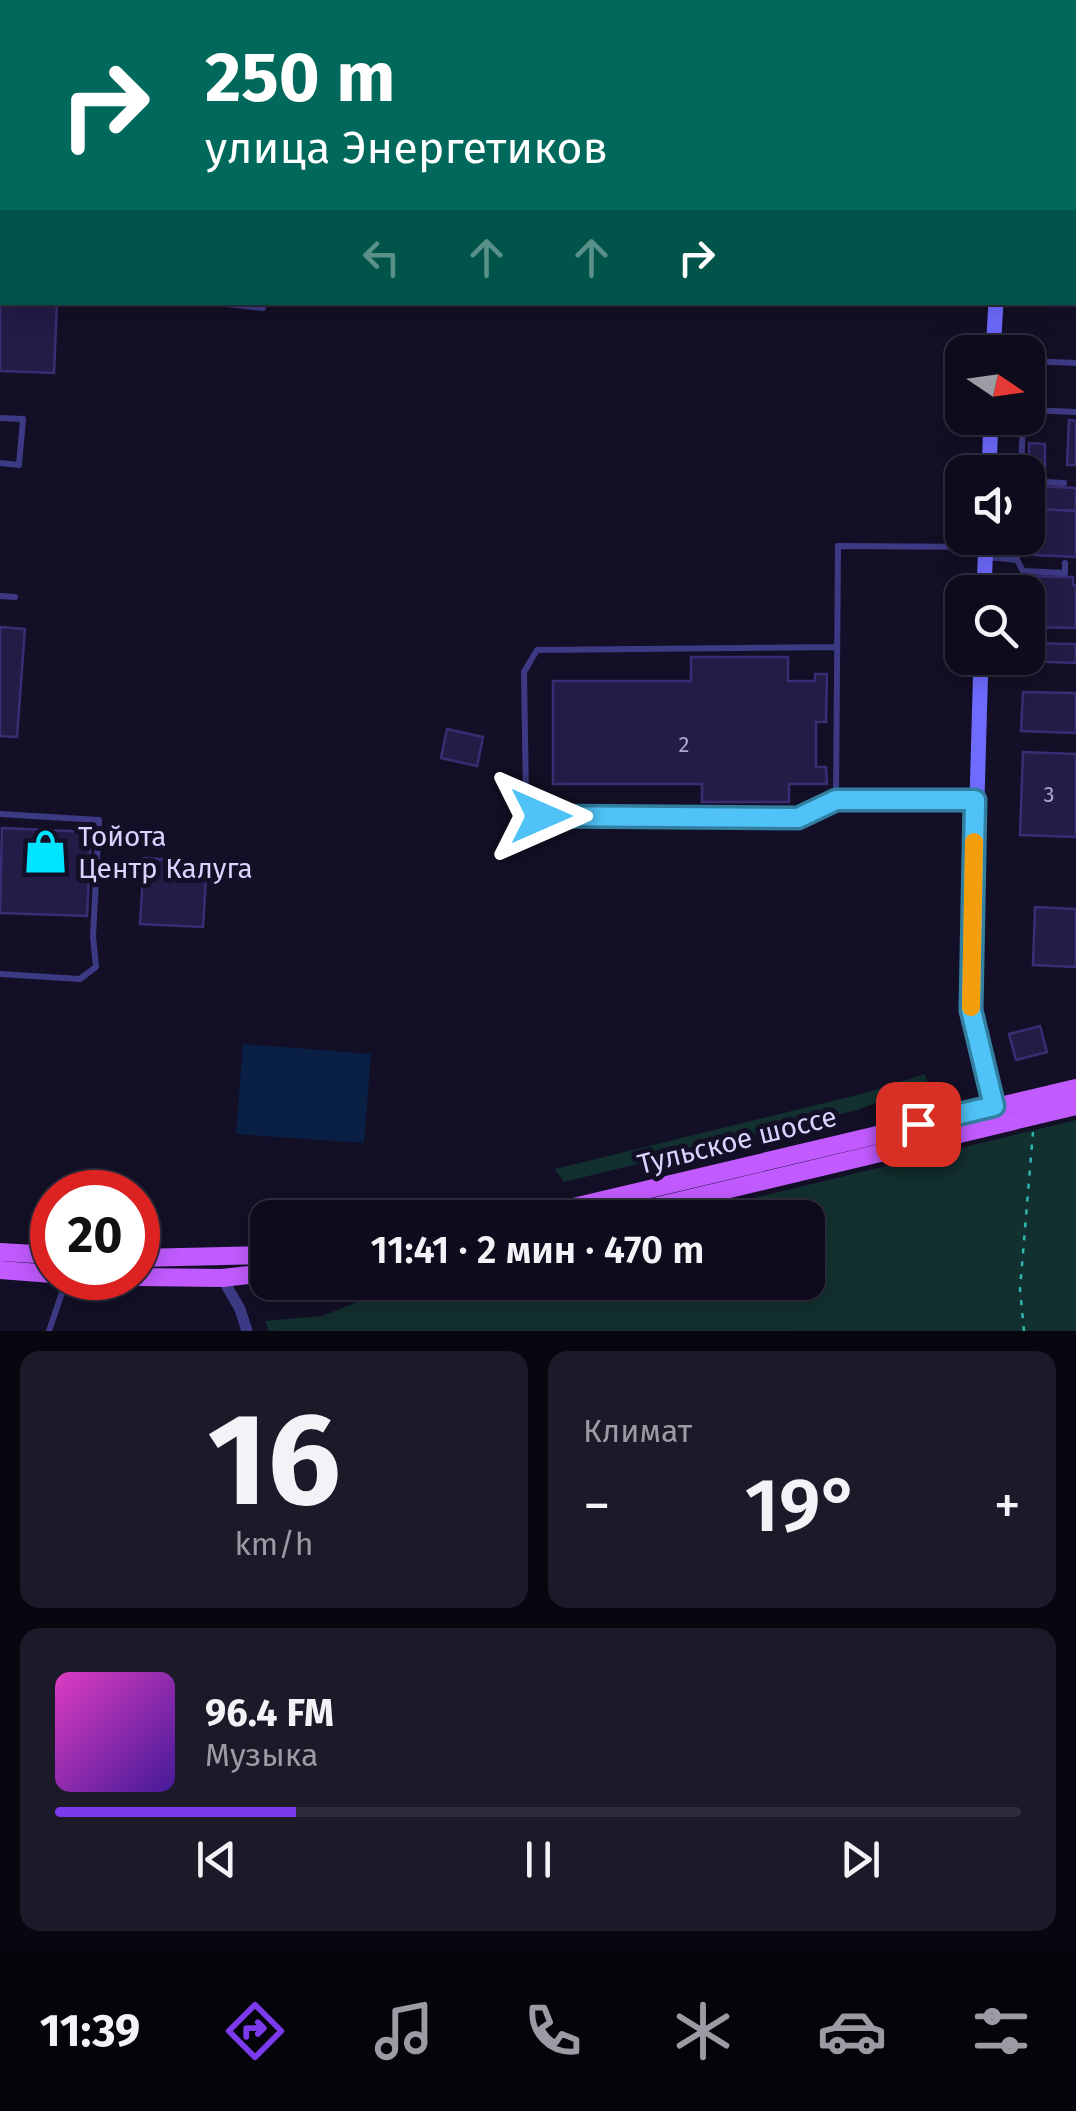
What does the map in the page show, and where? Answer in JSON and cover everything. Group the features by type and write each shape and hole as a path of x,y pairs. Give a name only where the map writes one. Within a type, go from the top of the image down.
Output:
{"main road":[{"name":"Тульское шоссе","path":"676,1200 996,1115 1076,1088"},
{"name":"Тульское шоссе","path":"609,1200 996,1115 1034,1116 1076,1106"},
{"path":"0,1252 30,1254"},
{"path":"160,1257 250,1255"},
{"path":"0,1270 30,1272"},
{"path":"160,1277 250,1276"}],"street":[{"path":"995,335 996,305"},
{"path":"980,675 971,1010 996,1115"},
{"path":"222,1278 247,1331"}],"lane":[{"path":"236,305 264,305"},
{"path":"1045,362 1076,363"},
{"path":"1045,411 1076,412"},
{"path":"0,418 22,419 20,465 0,463"},
{"path":"1045,482 1064,483"},
{"path":"836,800 838,546 945,547"},
{"path":"1005,555 1017,560"},
{"path":"1017,555 1023,571 1064,573 1065,563"},
{"path":"0,596 15,597"},
{"path":"837,647 537,650 524,672 526,800 541,816 798,818 836,800 975,800"},
{"path":"0,814 99,820 93,938 96,967 80,979 0,974"},
{"path":"49,1331 60,1300"}],"path":[{"path":"1024,1331 1020,1289 1034,1116"}],"green space":[{"path":"925,1074 928,1084 857,1110 564,1182 555,1169 865,1093"},
{"path":"1076,1120 1076,1331 269,1331 265,1321 322,1316 362,1300 825,1300 825,1200 745,1200"}],"water":[{"path":"243,1044 371,1054 364,1143 236,1134"}],"building":[{"path":"0,305 57,305 54,373 0,371"},
{"path":"1069,420 1076,421 1076,465 1067,465"},
{"path":"1029,443 1045,444 1045,455 1029,455"},
{"path":"1045,486 1076,488 1076,511 1045,509"},
{"path":"1045,509 1076,511 1076,557 1034,555 1045,555"},
{"path":"1045,577 1073,577 1076,628 1045,627"},
{"path":"0,627 25,629 17,737 0,736"},
{"path":"1045,643 1076,644 1076,663 1045,662"},
{"path":"691,657 788,657 788,681 815,681 815,674 827,674 826,722 816,722 816,767 826,767 827,784 789,784 789,802 702,802 702,784 553,784 553,681 691,681"},
{"path":"1023,692 1076,693 1076,733 1021,731"},
{"path":"447,729 483,737 477,766 441,758"},
{"path":"1023,752 1076,754 1076,837 1020,835"},
{"name":"Тойота Центр Калуга","path":"2,828 91,832 87,916 0,913"},
{"path":"144,858 207,862 203,927 140,924"},
{"path":"1035,907 1076,909 1076,967 1033,965"},
{"path":"1040,1026 1047,1052 1016,1060 1009,1034"}],"slow traffic":[{"path":"971,1007 974,842"}],"place":[{"name":"Тойота Центр Калуга","path":"45,852"}],"route":[{"path":"541,816 798,818 836,800 975,800 971,1010 994,1106 918,1124"}]}
